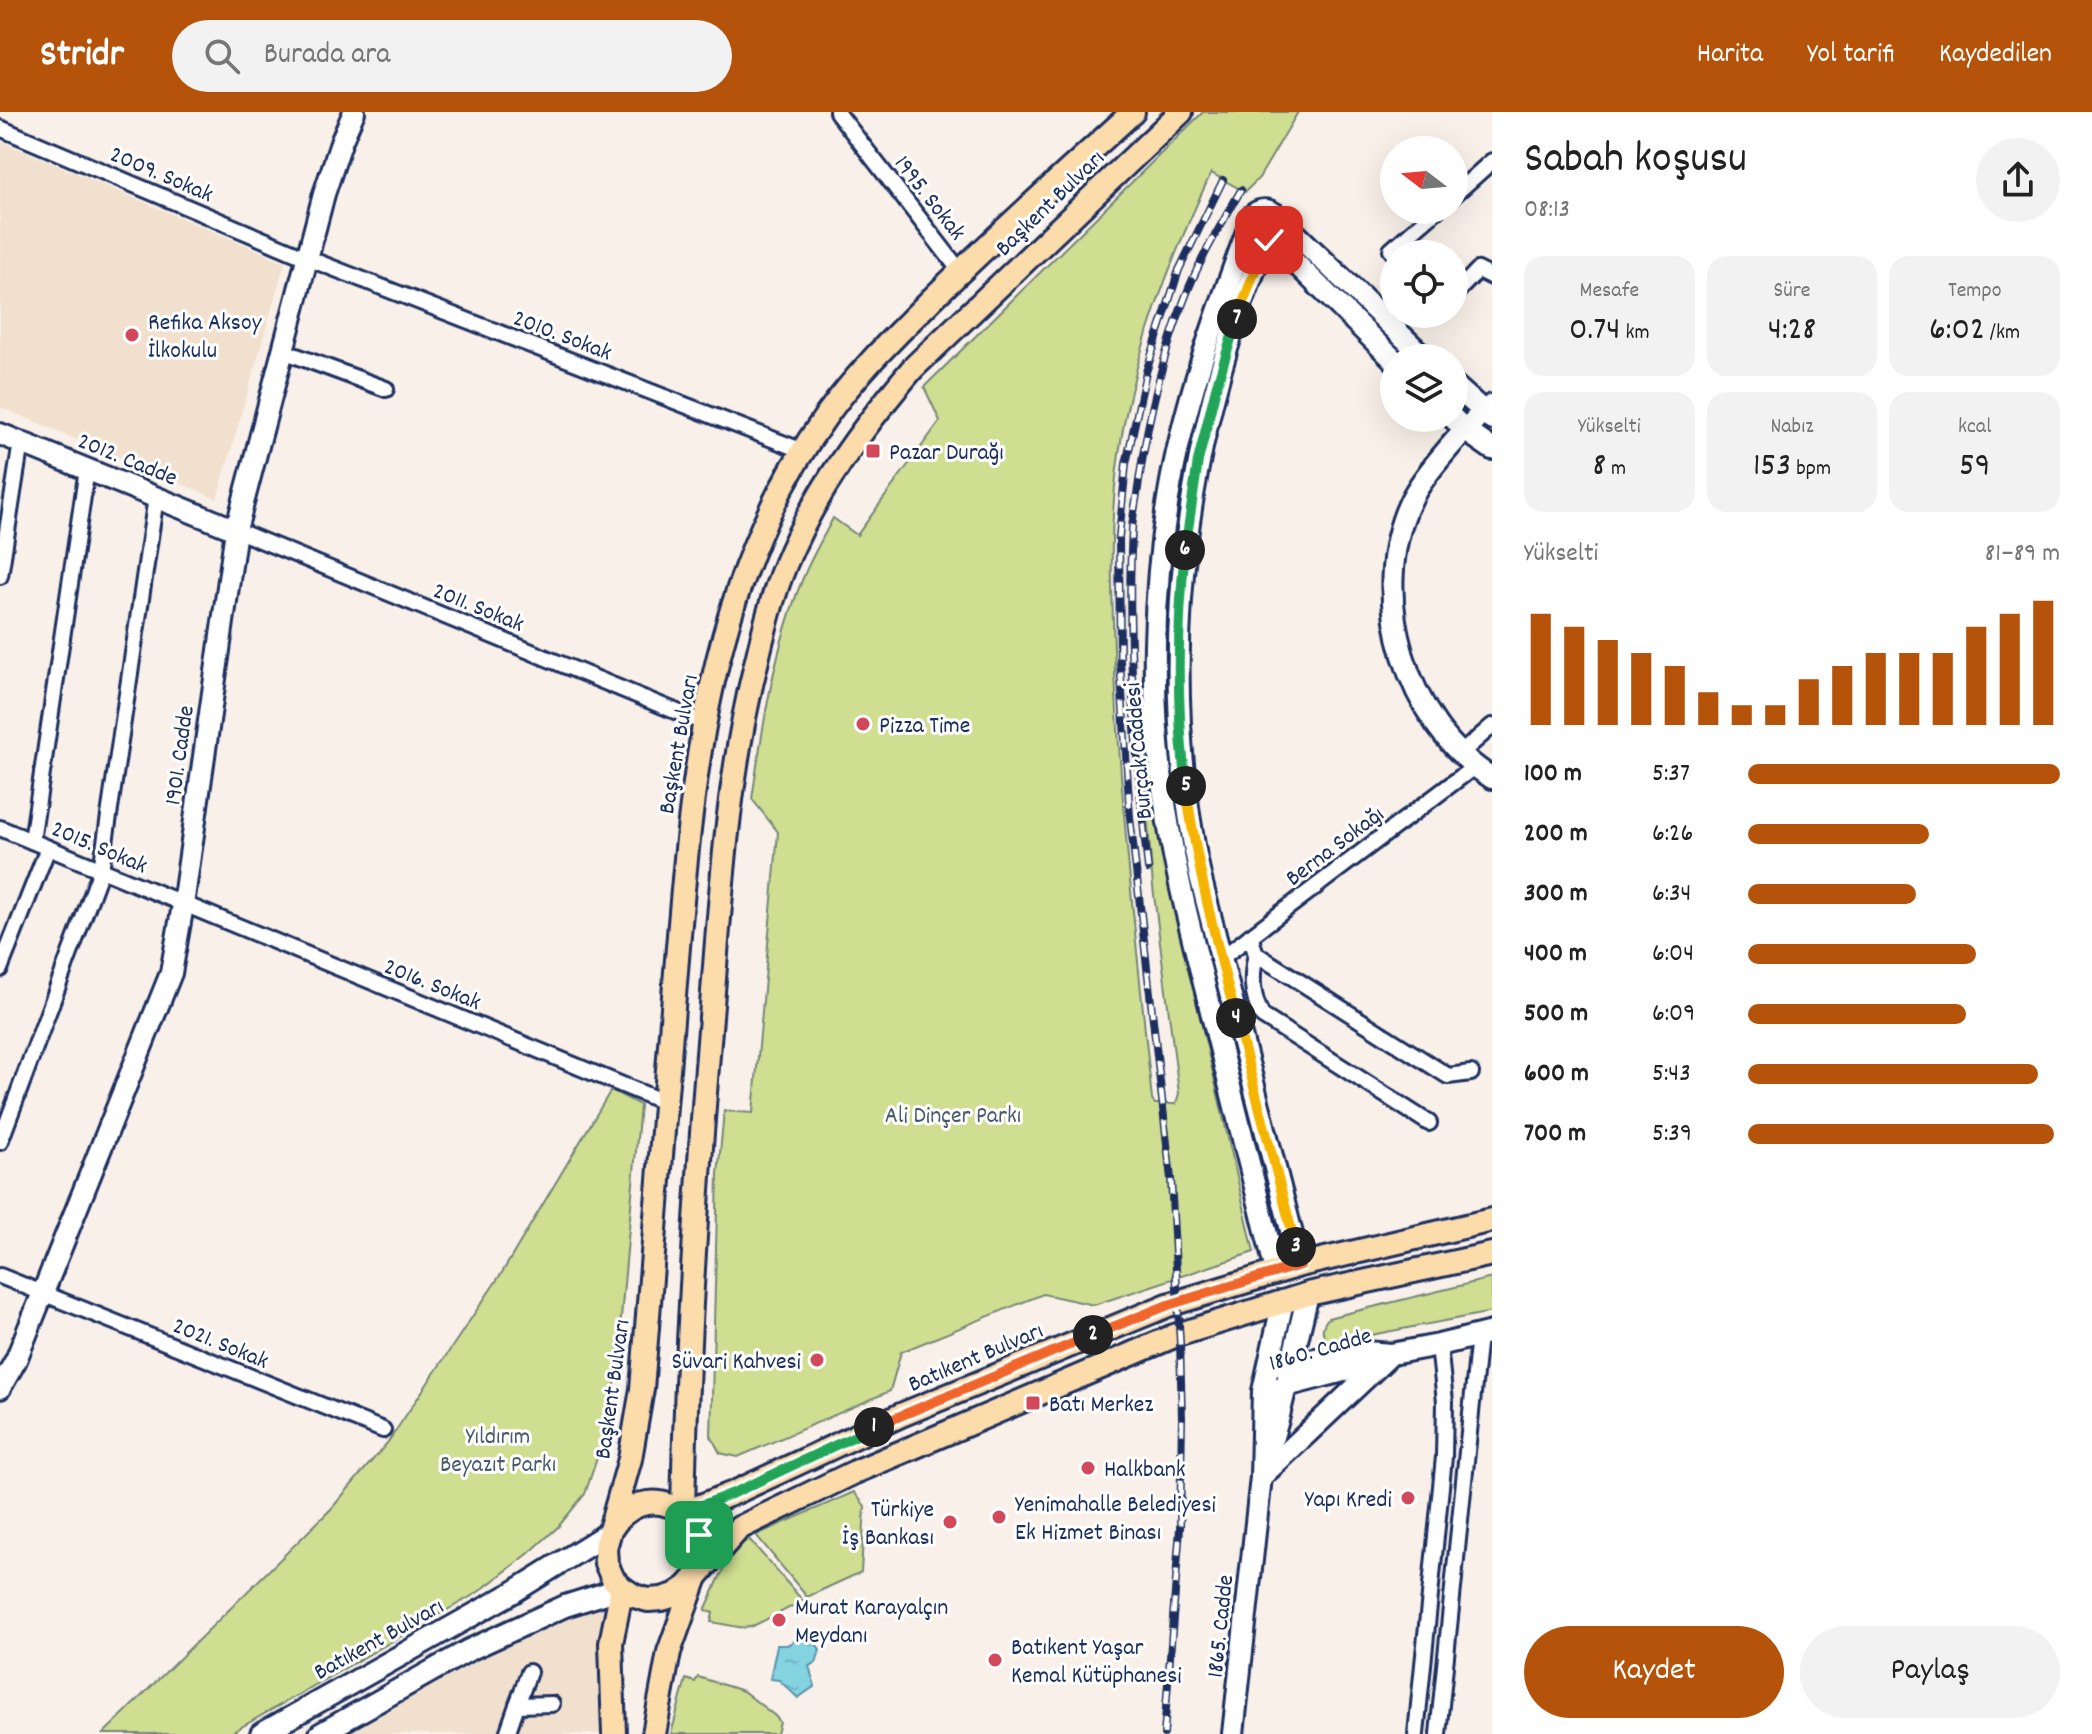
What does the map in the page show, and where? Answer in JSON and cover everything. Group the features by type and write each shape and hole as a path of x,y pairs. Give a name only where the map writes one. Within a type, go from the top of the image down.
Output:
{"main road":[{"name":"Başkent Bulvarı","path":"683,1513 685,1404 724,849 739,739 773,599 785,565 831,476 913,368 1181,112"},
{"name":"Başkent Bulvarı","path":"608,1533 630,1459 642,1389 693,788 717,665 756,539 803,451 844,392 874,357 960,271 1128,114"},
{"name":"Batıkent Bulvarı","path":"608,1533 620,1515 641,1504 671,1506 683,1513 736,1492 901,1415 1168,1305 1276,1271 1492,1220"},
{"path":"608,1533 606,1563 613,1579 622,1588 648,1600 675,1595 687,1587 739,1528 841,1479 1174,1336 1308,1294 1492,1254"},
{"path":"1300,1265 1308,1294"},
{"path":"1276,1271 1283,1301"},
{"path":"654,1734 669,1652 701,1563 699,1535 683,1513"},
{"path":"614,1734 611,1643 622,1588"}],"street":[{"name":"1901. Cadde","path":"0,1388 16,1360 164,994 183,905 236,530 328,180 354,112"},
{"name":"1995. Sokak","path":"837,112 960,271"},
{"name":"2009. Sokak","path":"0,128 307,258"},
{"path":"1468,182 1492,161"},
{"path":"1275,214 1280,227 1275,236 1268,240 1256,239 1250,231 1251,218 1258,211 1275,214 1410,344"},
{"path":"1402,240 1421,224"},
{"name":"Burçak Caddesi","path":"1249,226 1216,315 1173,471 1158,591 1157,702 1162,786 1175,861 1276,1271"},
{"path":"1268,240 1380,347"},
{"name":"Burçak Caddesi","path":"1268,240 1234,325 1205,433 1191,503 1181,585 1180,695 1185,779 1194,844 1220,959 1300,1265"},
{"name":"2010. Sokak","path":"307,258 803,451"},
{"path":"1468,280 1478,270 1492,277"},
{"path":"283,351 386,389"},
{"path":"1468,396 1489,412 1468,421"},
{"path":"1468,430 1492,449"},
{"path":"1455,432 1409,503 1399,536 1392,589 1401,650 1413,682 1442,731 1476,766"},
{"name":"2012. Cadde","path":"0,434 236,530"},
{"path":"0,576 21,442"},
{"path":"32,841 87,469"},
{"path":"0,1142 101,870 156,497"},
{"name":"2011. Sokak","path":"236,530 704,723"},
{"name":"Berna Sokağı","path":"1220,959 1476,766 1492,726"},
{"name":"2015. Sokak","path":"0,828 183,905"},
{"path":"0,969 48,848"},
{"name":"2016. Sokak","path":"183,905 666,1103"},
{"path":"1250,936 1256,954 1253,995 1262,1016 1429,1123"},
{"path":"1256,954 1448,1076 1471,1073"},
{"name":"2021. Sokak","path":"0,1276 383,1430"},
{"name":"1865. Cadde","path":"1261,1477 1308,1294"},
{"name":"1865. Cadde","path":"1233,1734 1261,1477 1263,1391 1283,1301"},
{"path":"1438,1734 1486,1333"},
{"name":"1860. Cadde","path":"1263,1391 1285,1388 1391,1354 1486,1333"},
{"path":"1416,1734 1444,1457 1445,1402 1439,1345"},
{"name":"1860. Cadde","path":"1268,1369 1354,1351 1391,1354"},
{"path":"1261,1477 1391,1354"},
{"name":"Batıkent Bulvarı","path":"261,1734 512,1593 608,1533"},
{"path":"320,1734 469,1650 565,1606 622,1588"},
{"path":"507,1734 529,1672"},
{"path":"517,1705 552,1704"}],"shaded area":[{"name":"Refika Aksoy İlkokulu","path":"0,141 285,262 217,499 0,407"},
{"path":"622,1588 614,1734 320,1734 469,1650"}],"green space":[{"name":"Ali Dinçer Parkı","path":"1203,112 1298,112 1259,178 1245,192 1211,173 1154,310 1125,417 1113,508 1115,672 1126,833 1152,1100 1155,1104 1176,1104 1179,1093 1153,887 1143,763 1254,1252 1094,1305 1043,1294 901,1352 890,1391 738,1457 720,1453 711,1436 718,1174 724,1111 753,1113 778,832 752,799 771,687 793,605 806,570 833,518 857,535 940,421 924,387"},
{"name":"Yıldırım Beyazıt Parkı","path":"611,1090 640,1105 615,1385 601,1446 585,1494 558,1527 477,1593 229,1734 103,1734 331,1509 388,1442 503,1271"},
{"path":"1492,1278 1492,1312 1334,1342 1326,1340 1323,1334 1328,1318"},
{"path":"854,1492 865,1506 861,1572 807,1597 756,1535"},
{"path":"749,1539 803,1601 753,1626 744,1628 711,1622 713,1613 705,1610 718,1581 728,1561"},
{"path":"698,1677 743,1691 780,1722 777,1734 671,1734 686,1679 695,1682"}],"water":[{"path":"810,1633 820,1650 816,1663 809,1666 815,1686 798,1698 779,1680 770,1679 777,1645 787,1645"}],"railway":[{"path":"1164,1734 1180,1528 1180,1343 1171,1179 1130,817 1120,661 1119,537 1126,464 1146,372 1179,270 1223,180"},
{"path":"1148,869 1131,656 1133,517 1151,411 1169,342 1197,270 1241,190"}],"place":[{"name":"Refika Aksoy İlkokulu","path":"132,335"},
{"name":"Pazar Durağı","path":"873,451"},
{"name":"Pizza Time","path":"863,724"},
{"name":"Süvari Kahvesi","path":"817,1360"},
{"name":"Batı Merkez","path":"1033,1403"},
{"name":"Halkbank","path":"1088,1468"},
{"name":"Yapı Kredi","path":"1408,1498"},
{"name":"Yenimahalle Belediyesi Ek Hizmet Binası","path":"999,1517"},
{"name":"Türkiye İş Bankası","path":"950,1522"},
{"name":"Murat Karayalçın Meydanı","path":"779,1620"},
{"name":"Batıkent Yaşar Kemal Kütüphanesi","path":"995,1660"}],"route":[{"path":"699,1535 683,1513 736,1492 901,1415 1108,1329 1168,1305 1300,1265 1220,959 1194,844 1181,742 1181,585 1198,461 1234,325 1269,240"}]}
